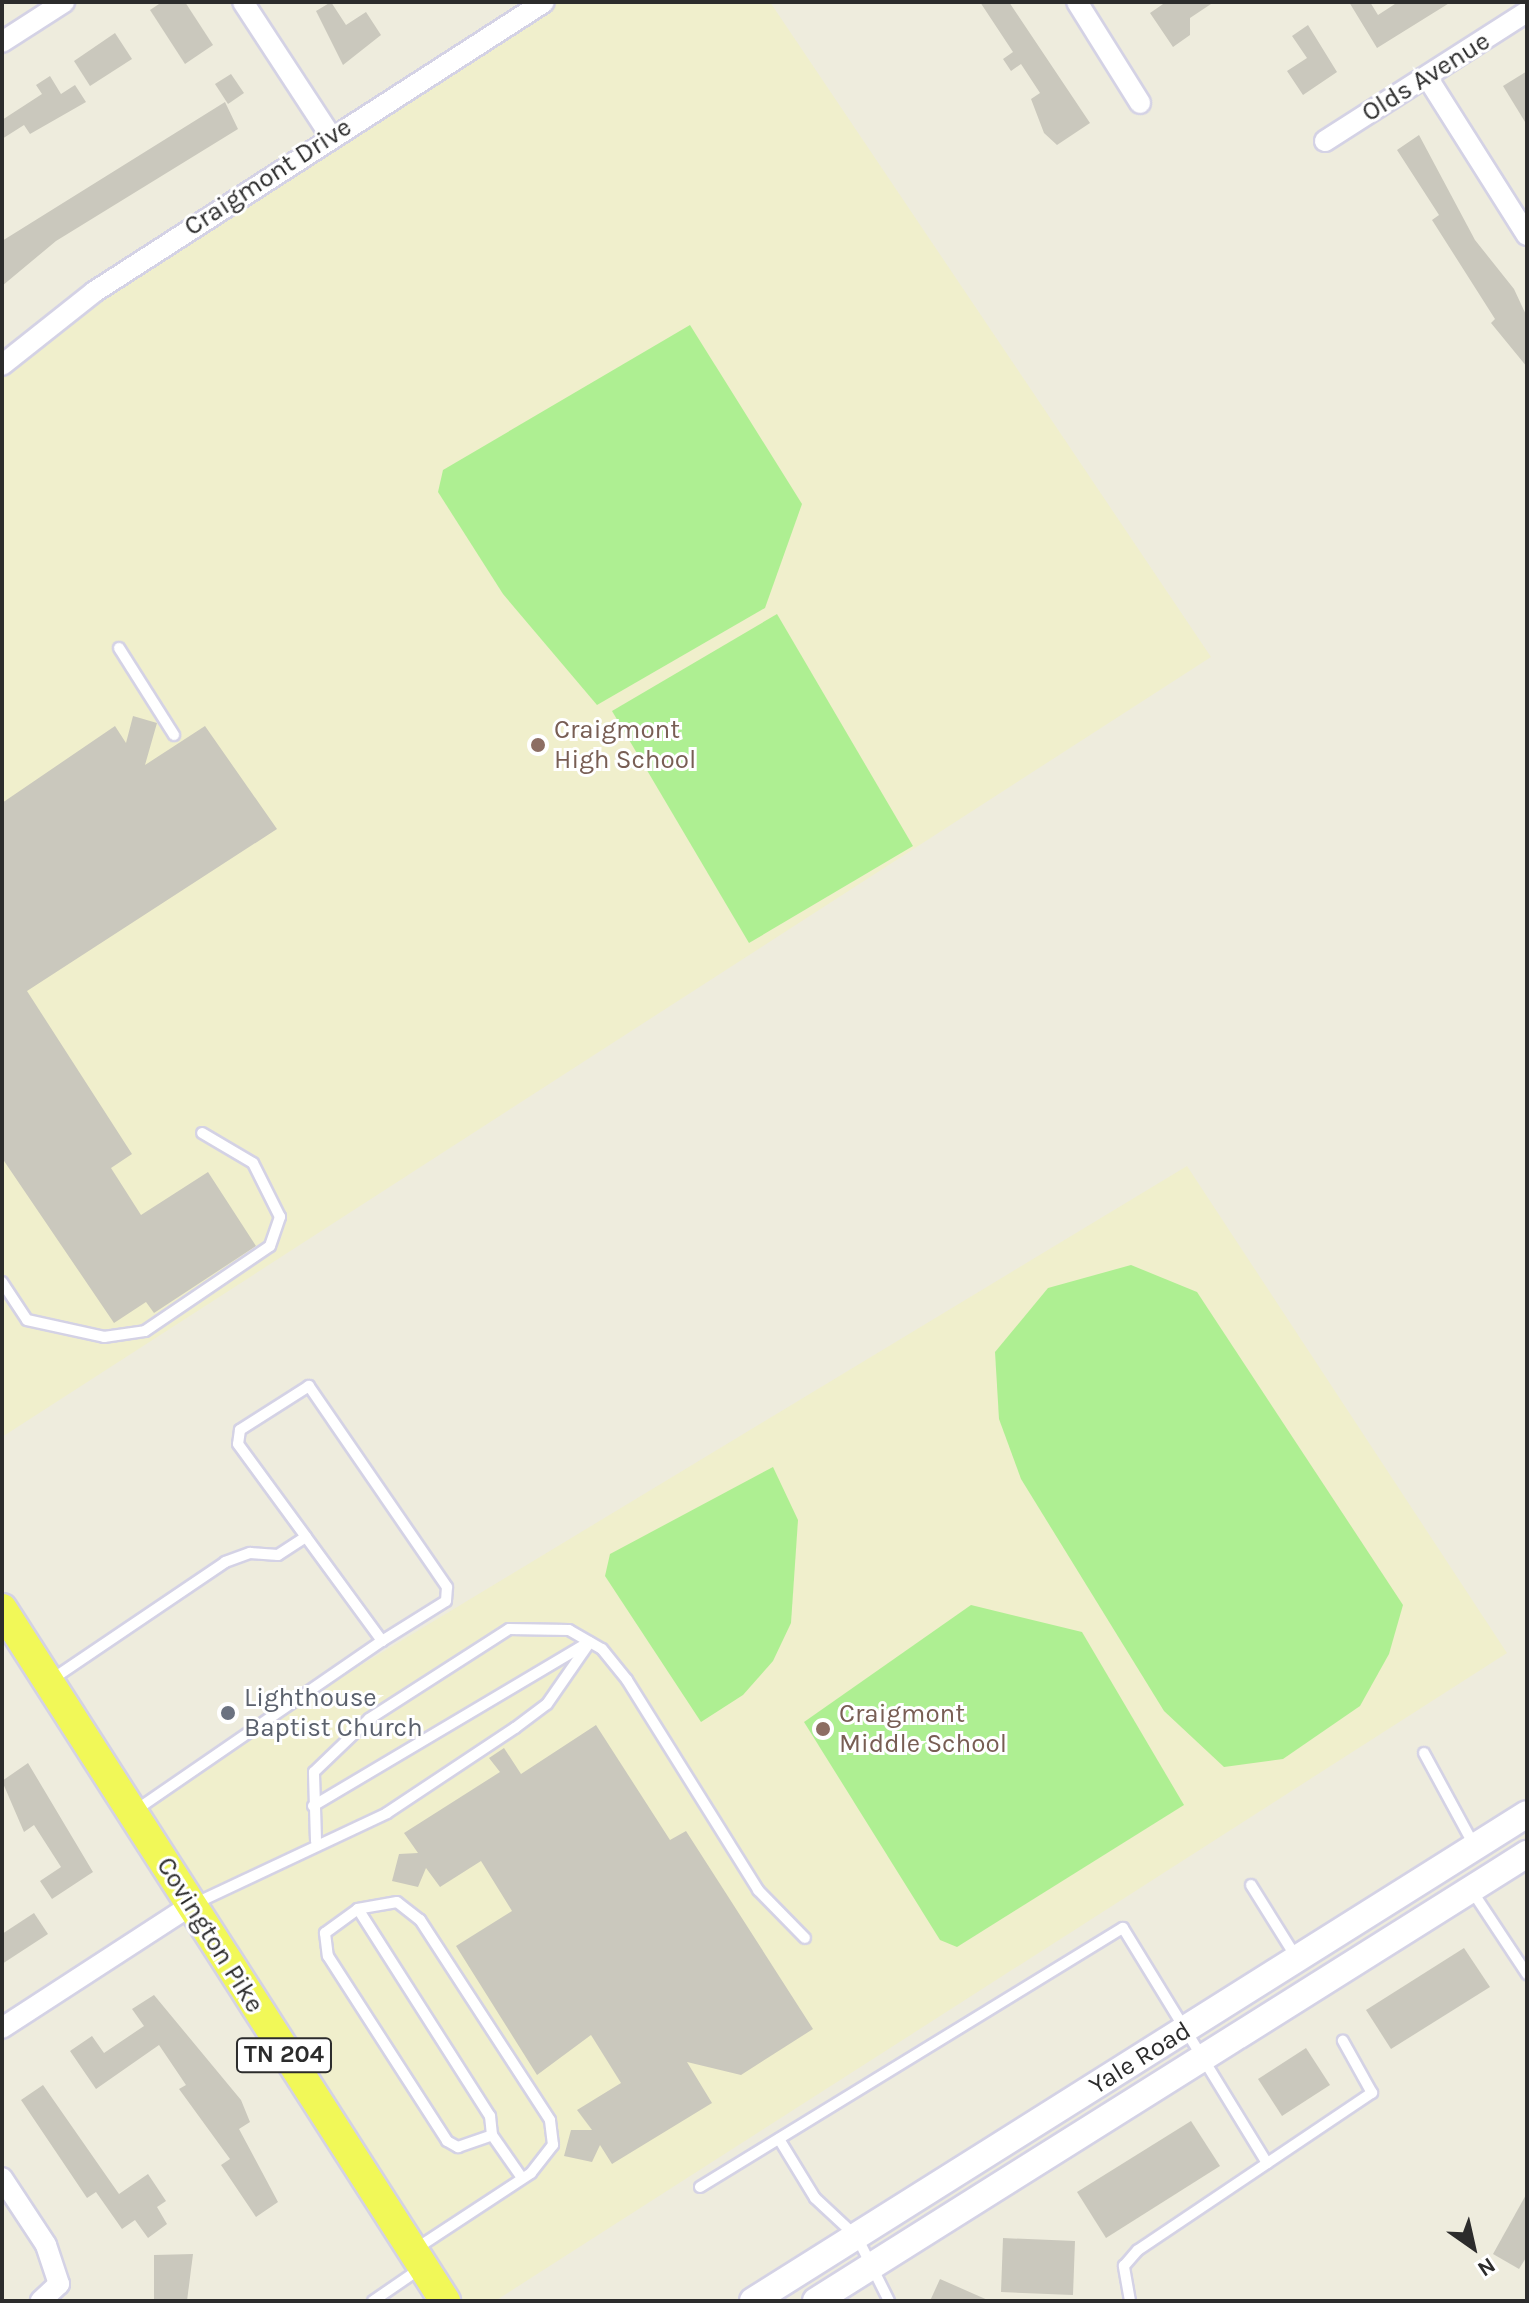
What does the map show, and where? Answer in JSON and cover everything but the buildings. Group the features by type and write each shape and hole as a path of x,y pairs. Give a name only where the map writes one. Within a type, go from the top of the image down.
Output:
{"main road":[{"name":"Covington Pike","path":"2,1609 135,1811 188,1907 445,2301"},
{"name":"Yale Road","path":"753,2301 1527,1814"},
{"name":"Yale Road","path":"816,2301 1527,1854"}],"street":[{"path":"2,42 64,2"},
{"path":"243,2 330,135"},
{"name":"Craigmont Drive","path":"2,365 53,319 330,135 544,2"},
{"path":"1077,2 1140,103"},
{"name":"Olds Avenue","path":"1325,141 1527,12"},
{"path":"1427,77 1527,235"},
{"path":"2,2028 188,1907"},
{"path":"2,2178 46,2245 59,2284 41,2301"}],"lane":[{"path":"119,648 174,735"},
{"path":"2,1282 27,1320 117,1335 145,1331 270,1246 280,1217 253,1163 202,1133"},
{"path":"135,1811 382,1641 446,1601 447,1587 309,1386 240,1430 238,1444 382,1641"},
{"path":"49,1681 225,1562 250,1553 278,1555 306,1537"},
{"path":"316,1841 314,1772 328,1754 450,1662 509,1629 543,1625 590,1642 627,1680 758,1890 805,1938"},
{"path":"313,1806 590,1642"},
{"path":"188,1907 316,1841 387,1813 547,1704 590,1642"},
{"path":"1424,1753 1474,1847"},
{"path":"1251,1885 1297,1959"},
{"path":"1471,1890 1527,1974"},
{"path":"373,2301 417,2259 522,2178 553,2145 550,2120 420,1920 397,1902 358,1909 325,1933 328,1956 447,2141 458,2147 492,2135"},
{"path":"358,1909 490,2116 492,2135 522,2178"},
{"path":"700,2187 1123,1928 1189,2028 1267,2163"},
{"path":"1130,2301 1124,2266 1138,2250 1372,2093 1343,2041"},
{"path":"779,2139 815,2198 857,2237 889,2301"}],"shaded area":[{"name":"Craigmont High School","path":"544,2 770,2 1211,657 2,1437 2,365"},
{"name":"Craigmont Middle School","path":"1187,1166 1507,1653 495,2301 445,2301 131,1804"}],"green space":[{"path":"690,325 802,504 765,608 597,705 503,594 438,492 443,470"},
{"path":"777,614 913,846 749,943 612,711"},
{"path":"1131,1265 1197,1292 1403,1605 1389,1654 1360,1706 1283,1759 1224,1767 1164,1711 1021,1479 999,1419 995,1352 1048,1288"},
{"path":"773,1467 798,1520 791,1623 773,1661 743,1695 701,1722 605,1576 610,1554"},
{"path":"971,1605 1082,1632 1184,1805 957,1947 940,1940 804,1722"}],"place":[{"name":"Craigmont High School","path":"538,745"},
{"name":"Lighthouse Baptist Church","path":"228,1713"},
{"name":"Craigmont Middle School","path":"823,1729"}]}
